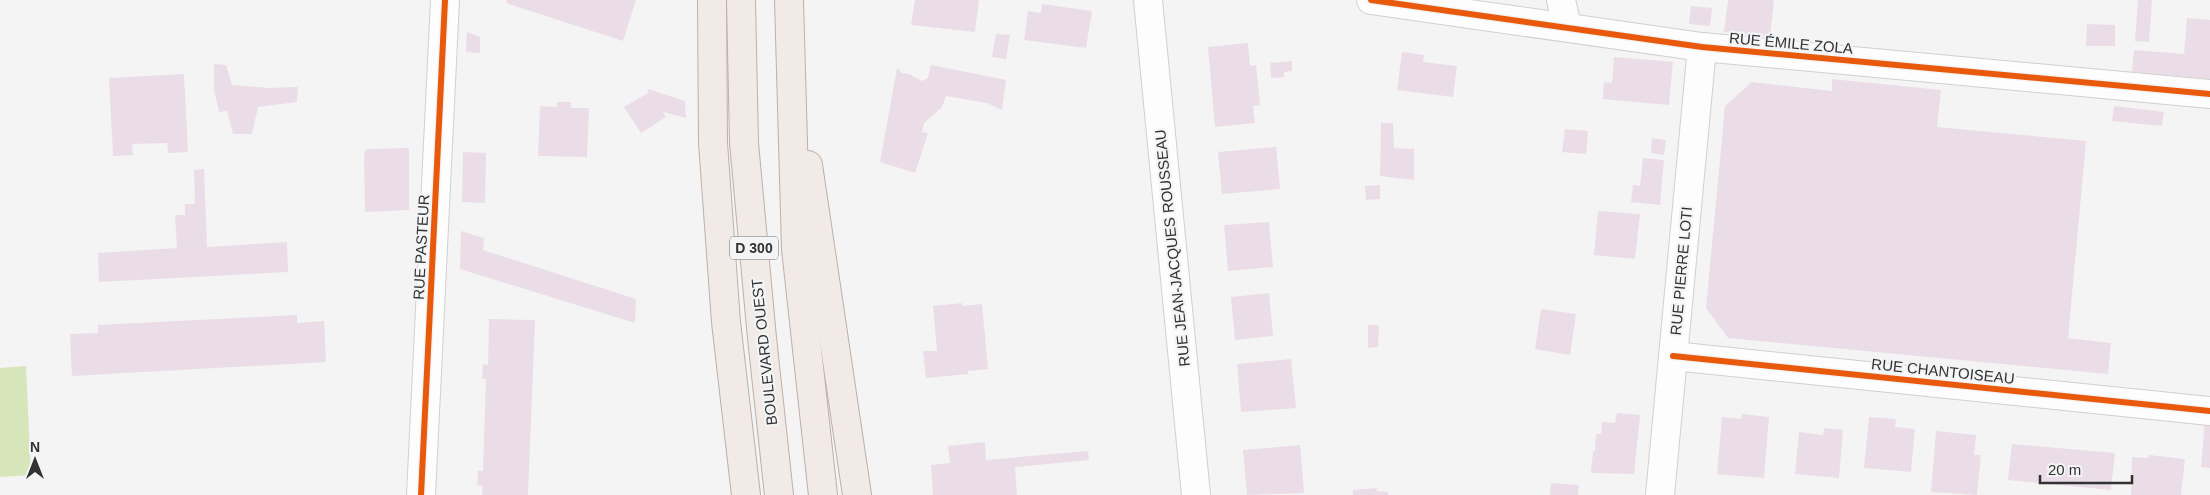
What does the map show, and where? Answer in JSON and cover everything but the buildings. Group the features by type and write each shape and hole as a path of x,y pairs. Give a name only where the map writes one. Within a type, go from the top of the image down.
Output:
{"main road":[{"path":"712,0 713,153 726,322 746,495"},
{"name":"BOULEVARD OUEST","path":"740,0 744,143 779,495"},
{"name":"D 300","path":"788,0 796,249 823,495"},
{"path":"790,51 857,495"}],"street":[{"name":"RUE PASTEUR","path":"421,495 445,0"},
{"name":"RUE JEAN-JACQUES ROUSSEAU","path":"1148,0 1196,495"},
{"name":"RUE ÉMILE ZOLA","path":"1371,0 1702,47 2210,94"},
{"path":"1561,0 1567,27"},
{"name":"RUE PIERRE LOTI","path":"1660,495 1702,47"},
{"name":"RUE CHANTOISEAU","path":"1673,356 2210,411"}],"green space":[{"path":"26,366 31,475 0,477 0,368"}],"cycle path":[{"path":"421,495 445,0"},
{"path":"1371,0 1702,47 2210,94"},
{"path":"1673,356 2210,411"}]}
